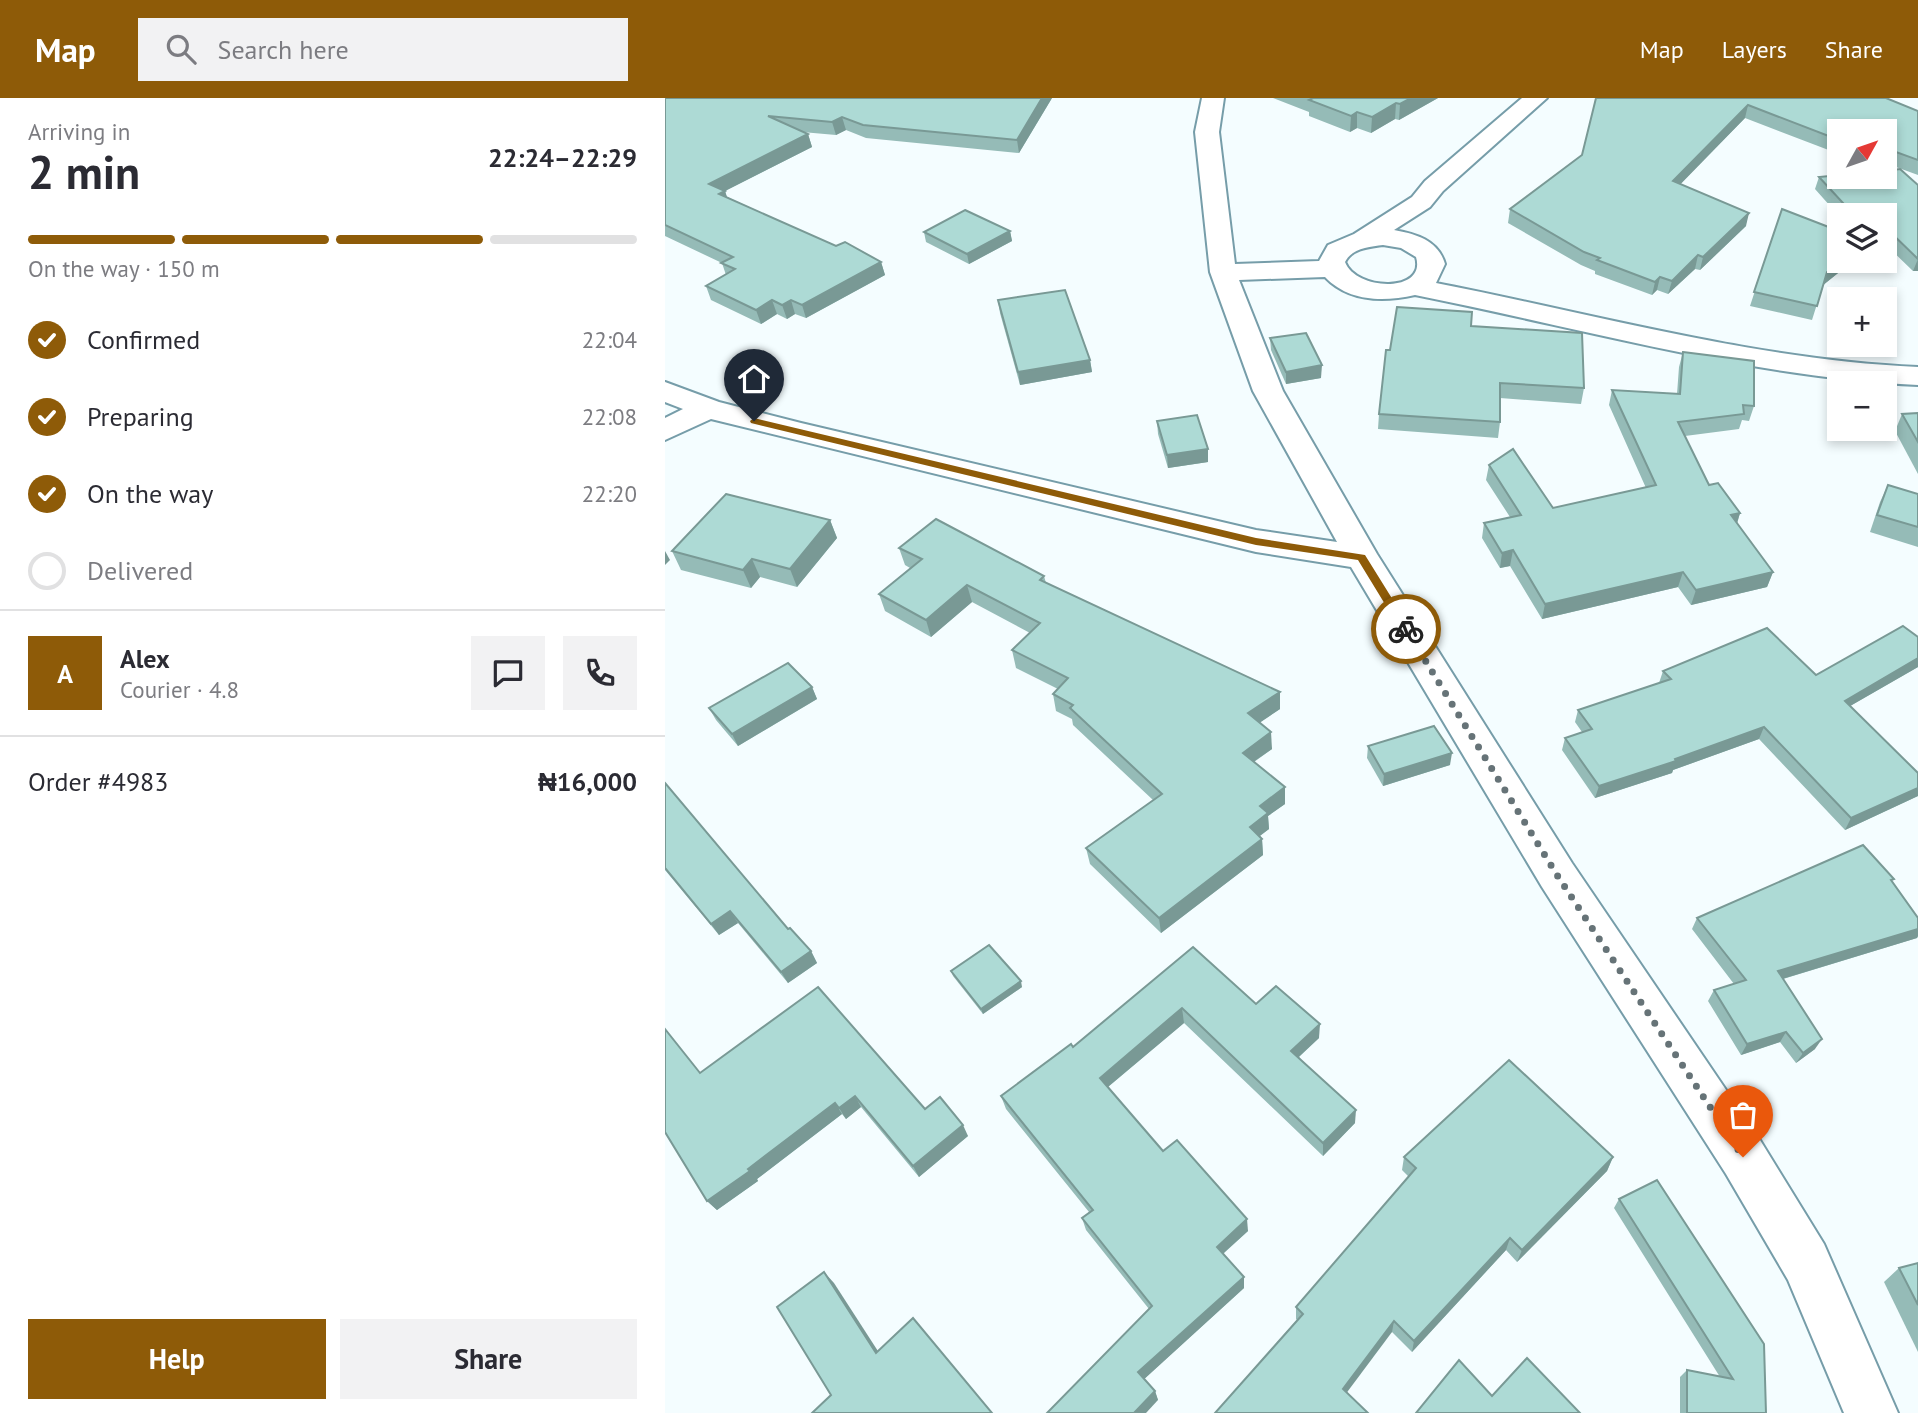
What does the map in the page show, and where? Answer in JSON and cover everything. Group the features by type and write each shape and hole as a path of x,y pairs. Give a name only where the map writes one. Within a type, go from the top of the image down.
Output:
{"street":[{"path":"1213,98 1207,132 1223,272 1268,391 1361,557 1557,875 1743,1157 1792,1238 1806,1262 1871,1413"},
{"path":"1536,98 1434,186 1421,202 1364,238 1337,250 1331,259 1332,268 1338,278 1364,290 1382,292 1415,287 1529,308 1603,328 1734,354 1889,376 1918,376"},
{"path":"1415,287 1427,279 1433,270 1425,253 1421,202"},
{"path":"1364,238 1392,238 1529,308"},
{"path":"1223,272 1332,268"},
{"path":"665,391 708,410 1256,541 1361,557"},
{"path":"665,430 708,410"}],"building":[{"path":"665,98 1042,98 1017,140 863,125 842,117 832,122 768,116 808,134 709,184 725,191 719,194 836,246 845,242 881,262 802,305 791,300 782,305 772,300 756,310 706,286 735,269 721,263 733,257 665,225"},
{"path":"1411,98 1372,117 1357,112 1351,116 1309,100"},
{"path":"1596,98 1886,98 1918,111 1918,160 1897,152 1897,119 1827,119 1827,135 1748,105 1673,181 1749,213 1703,257 1698,255 1672,281 1660,277 1655,282 1597,260 1600,258 1584,252 1510,209 1582,155"},
{"path":"1897,169 1900,169 1918,185 1918,259 1897,239 1897,203 1843,203 1830,189 1897,189"},
{"path":"1827,176 1827,186 1819,177"},
{"path":"1782,209 1827,226 1827,272 1817,306 1754,292"},
{"path":"965,210 1010,231 967,254 924,232"},
{"path":"1065,290 1090,360 1018,372 998,300"},
{"path":"1397,307 1472,312 1471,326 1582,333 1584,388 1500,383 1500,422 1379,414 1386,350 1390,350"},
{"path":"1306,333 1322,365 1286,372 1270,338"},
{"path":"1683,352 1754,361 1754,406 1743,405 1744,414 1678,422 1709,485 1718,483 1740,513 1731,515 1773,572 1696,590 1683,572 1545,604 1513,550 1502,553 1484,523 1521,515 1489,465 1513,449 1553,508 1656,485 1612,390 1680,394"},
{"path":"1918,413 1918,442 1902,414"},
{"path":"1197,415 1208,449 1167,455 1157,421"},
{"path":"1888,485 1918,494 1918,527 1877,515"},
{"path":"726,494 830,520 790,569 752,559 743,570 672,551"},
{"path":"936,519 1044,576 1040,580 1280,692 1248,713 1271,732 1243,753 1285,787 1260,806 1268,813 1250,827 1262,839 1159,918 1086,848 1162,794 1070,708 1073,705 1053,694 1068,678 1012,650 1040,623 967,585 926,620 879,594 922,559 899,548"},
{"path":"1903,626 1918,637 1918,658 1845,701 1918,773 1918,788 1851,818 1764,727 1675,759 1676,761 1599,786 1565,738 1592,729 1578,710 1671,679 1663,671 1767,628 1816,675"},
{"path":"788,663 812,687 732,734 709,708"},
{"path":"1434,726 1452,753 1384,774 1368,746"},
{"path":"665,783 788,929 790,928 811,951 781,972 730,911 711,924 665,868"},
{"path":"1863,845 1894,879 1891,880 1918,918 1918,929 1778,971 1822,1039 1803,1053 1786,1032 1747,1044 1714,990 1746,980 1697,918"},
{"path":"989,945 1021,981 981,1009 951,971"},
{"path":"1193,947 1256,1004 1276,986 1320,1024 1291,1051 1356,1110 1323,1143 1182,1008 1100,1078 1163,1151 1177,1140 1247,1219 1217,1247 1244,1277 1138,1372 1155,1391 1134,1413 1047,1413 1152,1306 1082,1218 1093,1210 1001,1096 1071,1044 1073,1047"},
{"path":"818,987 925,1109 940,1097 963,1125 913,1166 855,1096 839,1108 835,1103 748,1169 750,1171 707,1201 665,1132 665,1029 700,1073"},
{"path":"1509,1060 1613,1157 1522,1250 1510,1238 1414,1341 1394,1321 1343,1389 1368,1413 1215,1413 1303,1314 1296,1307 1416,1168 1404,1157"},
{"path":"1657,1180 1764,1344 1766,1413 1687,1413 1687,1370 1733,1379 1619,1199"},
{"path":"1918,1263 1918,1305 1899,1268"},
{"path":"824,1272 876,1353 913,1318 992,1413 812,1413 831,1395 777,1307"},
{"path":"1527,1358 1580,1413 1416,1413 1459,1360 1492,1396"}],"way so far":[{"path":"1406,629 1557,875 1743,1157"}],"route":[{"path":"754,421 1256,541 1361,557 1406,629"}]}
